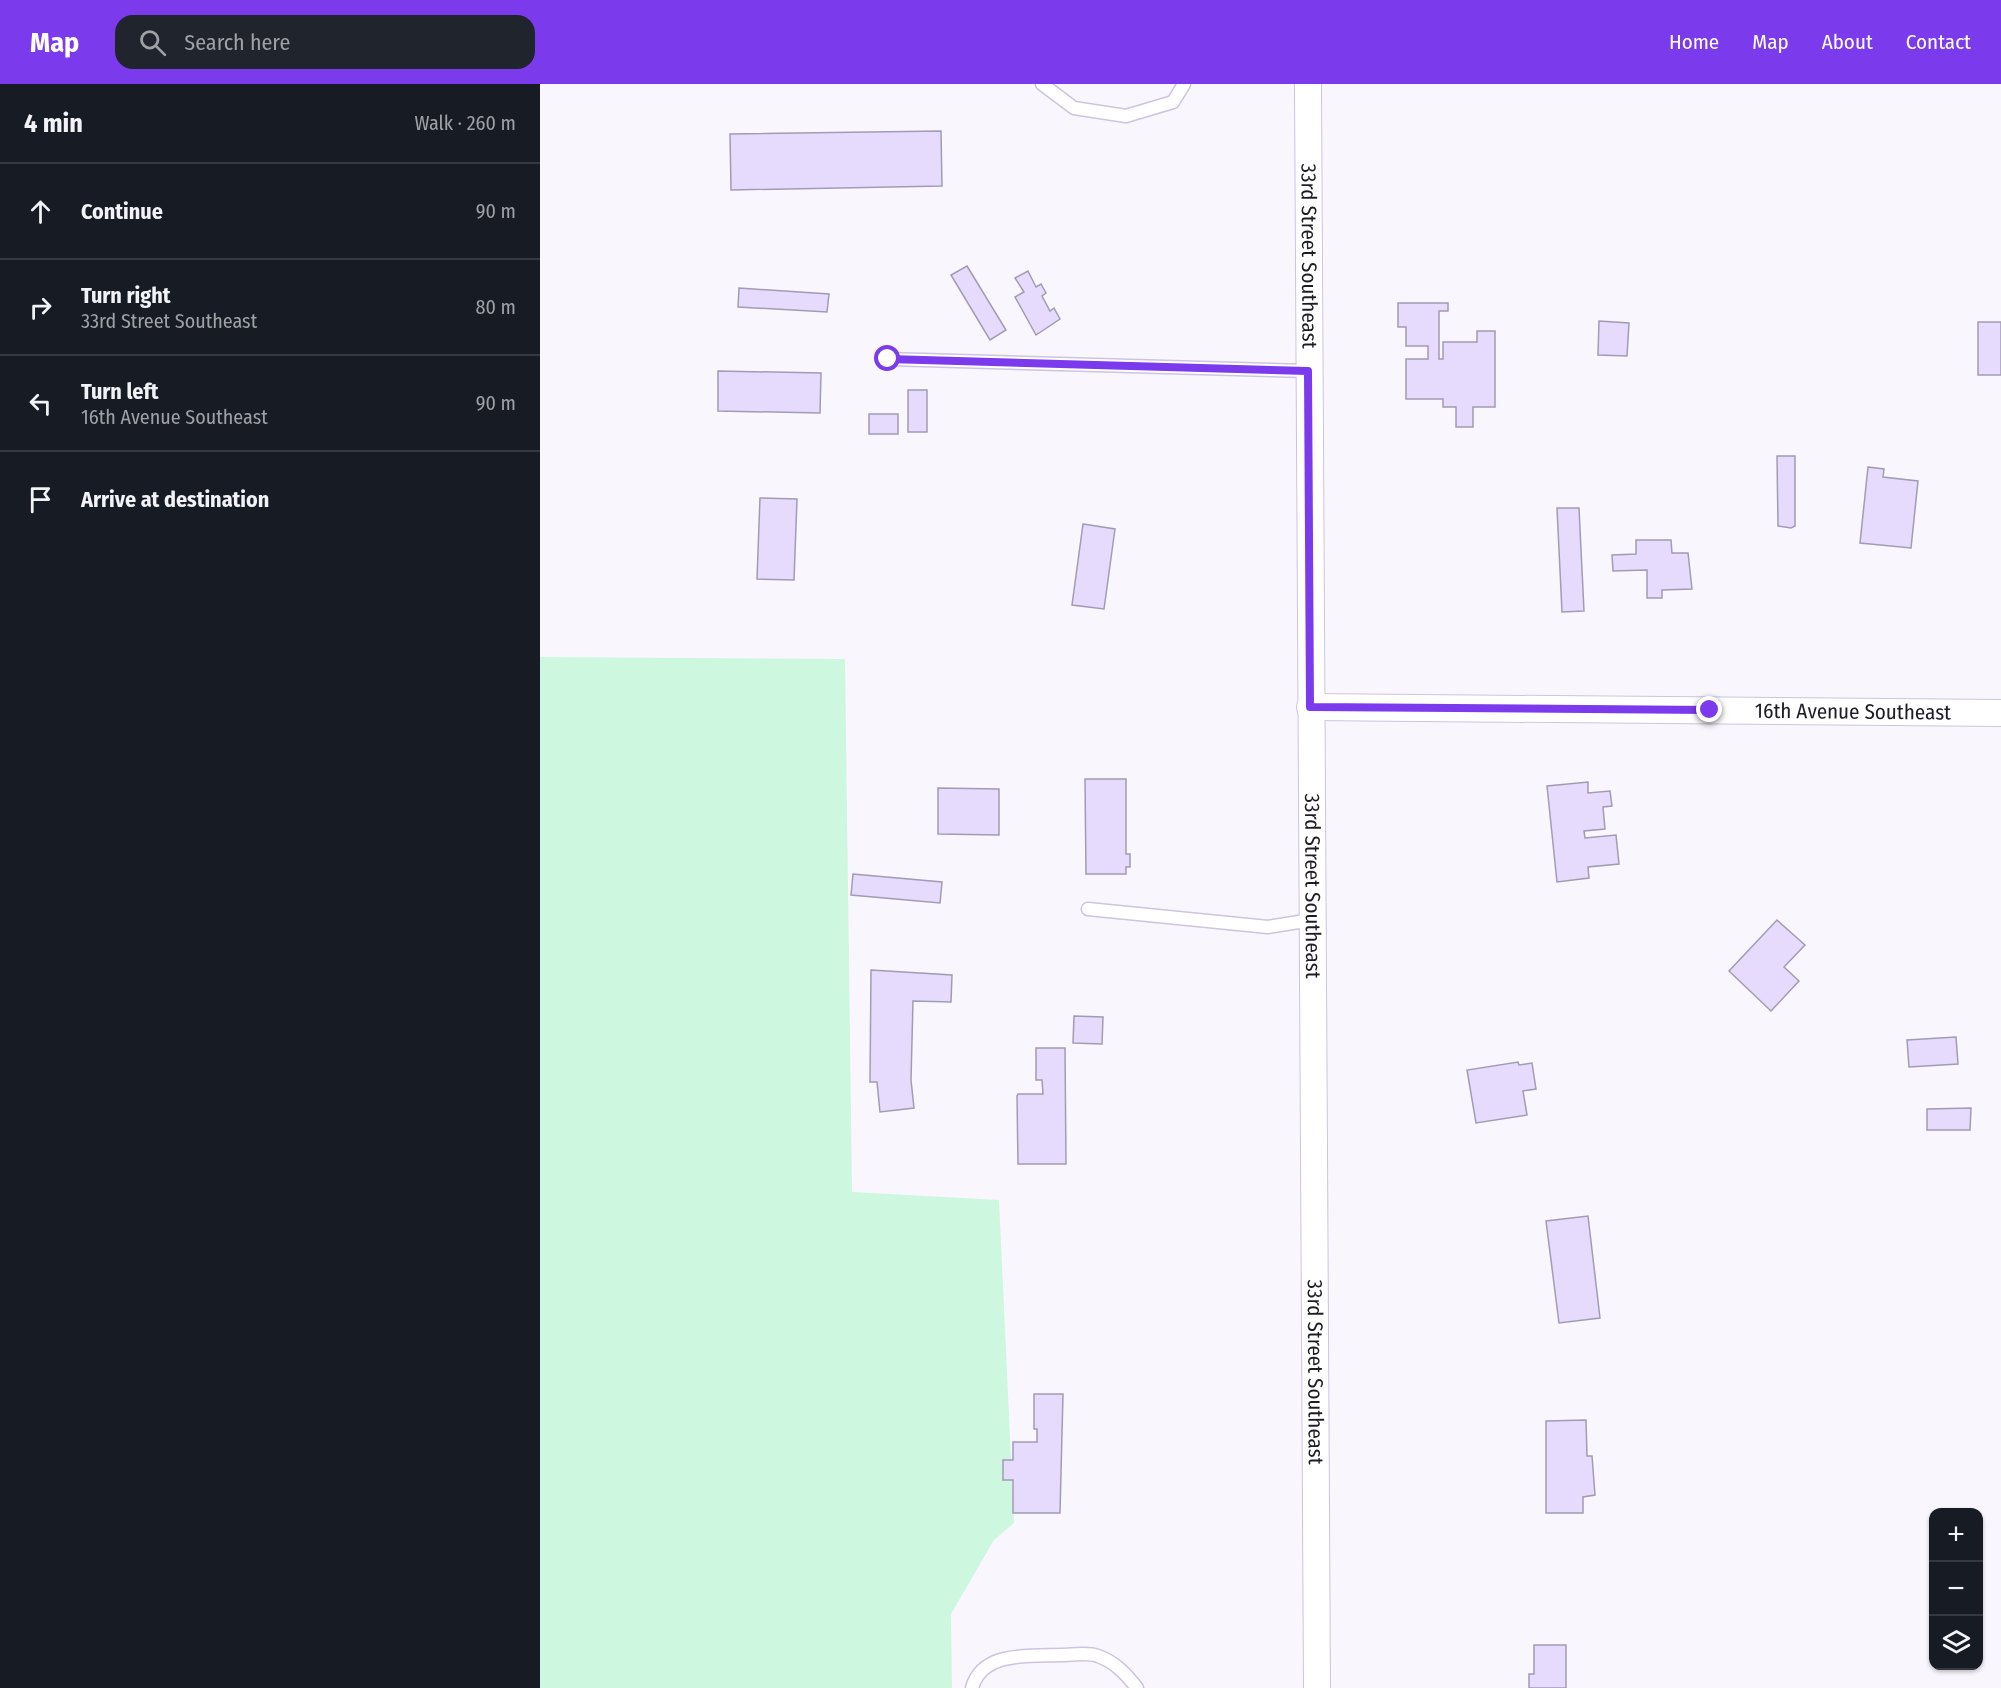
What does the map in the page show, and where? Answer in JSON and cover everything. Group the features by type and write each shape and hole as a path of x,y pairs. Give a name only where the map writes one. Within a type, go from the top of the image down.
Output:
{"street":[{"name":"33rd Street Southeast","path":"1308,84 1317,1688"},
{"name":"16th Avenue Southeast","path":"1310,707 2001,712"}],"lane":[{"path":"1042,84 1074,108 1126,116 1173,102 1184,84"},
{"path":"888,359 1308,371"},
{"path":"1088,909 1268,927 1311,920"},
{"path":"972,1688 976,1675 993,1662 1018,1656 1097,1655 1124,1670 1137,1688"}],"green space":[{"path":"540,657 845,659 852,1192 999,1200 1014,1523 994,1540 951,1614 952,1688 540,1688"}],"building":[{"path":"941,131 942,186 731,190 730,134"},
{"path":"967,266 1006,330 990,340 951,275"},
{"path":"1028,271 1036,287 1041,284 1046,293 1042,296 1050,311 1054,308 1060,319 1036,335 1015,297 1024,292 1015,278"},
{"path":"739,288 829,294 827,312 738,307"},
{"path":"1398,303 1448,303 1448,311 1439,311 1439,359 1443,359 1443,342 1477,342 1477,331 1495,331 1495,407 1473,407 1473,427 1456,427 1456,407 1443,407 1443,399 1406,399 1406,359 1428,359 1428,346 1406,346 1406,327 1398,327"},
{"path":"1599,321 1629,323 1627,356 1598,355"},
{"path":"1978,322 2001,322 2001,375 1978,375"},
{"path":"718,371 821,373 820,413 718,411"},
{"path":"908,390 927,390 927,432 908,432"},
{"path":"869,414 898,414 898,434 869,434"},
{"path":"1777,456 1795,456 1795,526 1791,528 1778,526"},
{"path":"1868,467 1884,469 1883,477 1918,481 1911,548 1860,543"},
{"path":"760,498 797,499 794,580 757,579"},
{"path":"1557,508 1579,508 1584,611 1562,612"},
{"path":"1083,524 1115,529 1104,609 1072,605"},
{"path":"1636,540 1671,540 1672,553 1688,553 1692,589 1662,590 1662,598 1647,598 1647,570 1613,571 1612,555 1636,554"},
{"path":"1085,779 1126,779 1126,854 1130,854 1130,867 1126,867 1126,874 1086,874"},
{"path":"1588,782 1588,793 1610,791 1612,806 1603,807 1605,829 1584,831 1585,838 1616,835 1619,864 1588,867 1589,878 1557,882 1547,786"},
{"path":"938,788 999,789 999,835 938,834"},
{"path":"853,874 942,882 940,903 851,895"},
{"path":"1777,920 1805,945 1784,967 1799,981 1771,1011 1729,971"},
{"path":"871,970 952,975 951,1002 913,1001 911,1080 914,1108 880,1112 877,1082 870,1082"},
{"path":"1074,1016 1103,1017 1102,1044 1073,1043"},
{"path":"1956,1037 1958,1064 1909,1067 1907,1040"},
{"path":"1036,1048 1065,1048 1066,1164 1018,1164 1017,1096 1018,1094 1043,1094 1042,1080 1036,1080"},
{"path":"1518,1062 1519,1065 1532,1063 1536,1089 1523,1091 1527,1115 1476,1123 1467,1070"},
{"path":"1971,1108 1970,1130 1927,1130 1927,1109"},
{"path":"1588,1216 1600,1318 1559,1323 1546,1221"},
{"path":"1034,1394 1063,1394 1060,1513 1013,1513 1013,1480 1003,1480 1003,1460 1013,1460 1013,1442 1037,1442 1037,1429 1034,1429"},
{"path":"1586,1420 1587,1456 1592,1456 1595,1495 1583,1497 1583,1513 1546,1513 1546,1421"},
{"path":"1534,1645 1566,1645 1566,1688 1529,1688 1529,1674 1534,1674"}],"route":[{"path":"888,359 1308,371 1310,707 1710,710"}]}
